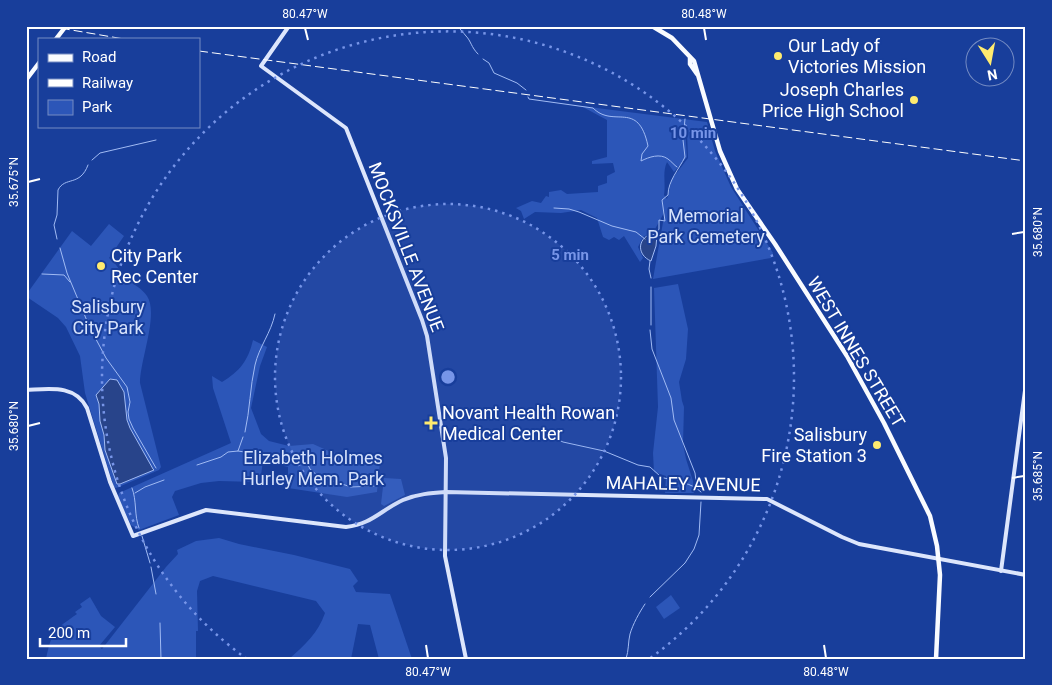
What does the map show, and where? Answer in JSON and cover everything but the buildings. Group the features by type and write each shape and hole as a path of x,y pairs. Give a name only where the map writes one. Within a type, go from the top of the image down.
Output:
{"main road":[{"path":"57,38 66,26"},
{"name":"WEST INNES STREET","path":"652,26 672,38 690,58 690,64 697,74 720,151 728,171 748,206 775,244 847,356 930,516 935,535 940,575 936,659"},
{"path":"26,80 38,64"}],"street":[{"name":"MOCKSVILLE AVENUE","path":"289,26 261,66 342,123 347,129 427,336 446,458 445,556 466,659"},
{"path":"1001,570 1026,383"},
{"name":"MAHALEY AVENUE","path":"26,390 62,389 76,395 85,403 110,482 133,536 206,510 346,527 358,526 370,521 404,499 424,494 446,492 767,499 849,541 859,544 1026,575"}],"green space":[{"name":"Memorial Park Cemetery","path":"581,106 707,122 715,151 731,187 773,253 771,258 653,279 665,211 654,231 643,237 638,247 643,258 640,262 624,236 619,240 614,237 609,240 603,237 597,218 581,210 561,213 535,212 524,219 521,211 516,208 532,201 541,203 546,196 549,197 549,192 561,190 567,194 598,192 598,186 607,183 607,176 615,172 613,163 592,164 592,161 607,157 607,120","holes":["685,129 687,132 688,158 672,179 667,199 664,195 664,174 667,162 674,172 687,157"]},
{"name":"Salisbury City Park","path":"109,224 124,236 109,258 126,278 145,293 150,304 150,325 140,383 161,467 159,470 116,488 114,487 85,393 80,356 66,327 58,318 26,295 72,231 91,246"},
{"path":"678,284 688,329 686,359 679,382 684,407 683,444 693,481 694,493 665,493 666,476 654,472 653,453 658,407 654,288"},
{"name":"Elizabeth Holmes Hurley Mem. Park","path":"253,340 267,347 260,366 251,408 261,434 269,441 289,446 313,444 331,452 380,462 377,492 347,497 288,488 288,467 263,461 260,482 219,481 201,483 175,491 172,497 179,515 139,530 131,525 118,497 119,493 231,443 213,388 212,376 222,382 234,374 246,360"},
{"path":"384,478 401,479 405,495 384,506 381,504"},
{"path":"219,538 350,569 358,581 353,586 356,592 390,594 412,659 379,659 370,625 358,624 351,659 289,659 319,627 325,613 316,601 213,576 200,581 197,591 198,631 196,631 196,659 46,659 50,642 55,632 77,614 75,612 82,607 80,604 90,597 101,616 115,627 99,646 102,649 178,554 177,550 196,541"},
{"path":"671,595 680,608 664,619 656,607"}],"shaded area":[{"path":"651,234 657,235 651,261 643,255 641,243 646,236"},
{"path":"110,379 117,380 124,392 127,420 130,428 154,470 120,484 117,484 105,450 99,404 96,395"}],"waterway":[{"path":"458,26 478,54"},
{"path":"483,59 489,63 494,73 517,83 526,90"},
{"path":"528,97 529,99 593,108 601,114 632,119 638,123 644,132 648,146 642,154 641,161 651,157 662,156 677,167"},
{"path":"656,235 659,229 659,220 665,221 662,200 668,195 672,180 685,157 683,140 685,119"},
{"path":"92,160 100,153 156,140"},
{"path":"57,239 54,225 57,215 58,190 65,183 81,176 88,165"},
{"path":"554,208 579,212 612,226 636,232 645,239"},
{"path":"60,248 67,273 90,328 106,358 127,387 130,402 129,419 156,468"},
{"path":"650,261 651,278"},
{"path":"42,274 64,275 70,282"},
{"path":"651,287 651,325"},
{"path":"245,432 255,365 275,314"},
{"path":"650,330 652,349 671,398 674,420 695,473 697,489"},
{"path":"539,431 563,442 604,451 638,465 650,467 660,476"},
{"path":"197,465 221,457 228,452 238,451 243,437"},
{"path":"238,451 270,454 283,461 300,459 306,461 310,469 318,476 351,487 374,486"},
{"path":"664,478 689,484 701,492"},
{"path":"135,493 164,480"},
{"path":"132,488 139,528"},
{"path":"650,597 685,563 694,549 699,535 701,502"},
{"path":"142,536 150,563"},
{"path":"151,567 156,594"},
{"path":"626,659 631,630 645,604"},
{"path":"160,623 161,659"}],"railway":[{"path":"48,26 118,38"},
{"path":"200,51 1026,161"}],"place":[{"name":"Our Lady of Victories Mission","path":"778,56"},
{"name":"Joseph Charles Price High School","path":"914,100"},
{"name":"City Park Rec Center","path":"101,266"},
{"name":"Novant Health Rowan Medical Center","path":"431,423"},
{"name":"Salisbury Fire Station 3","path":"877,445"}]}
